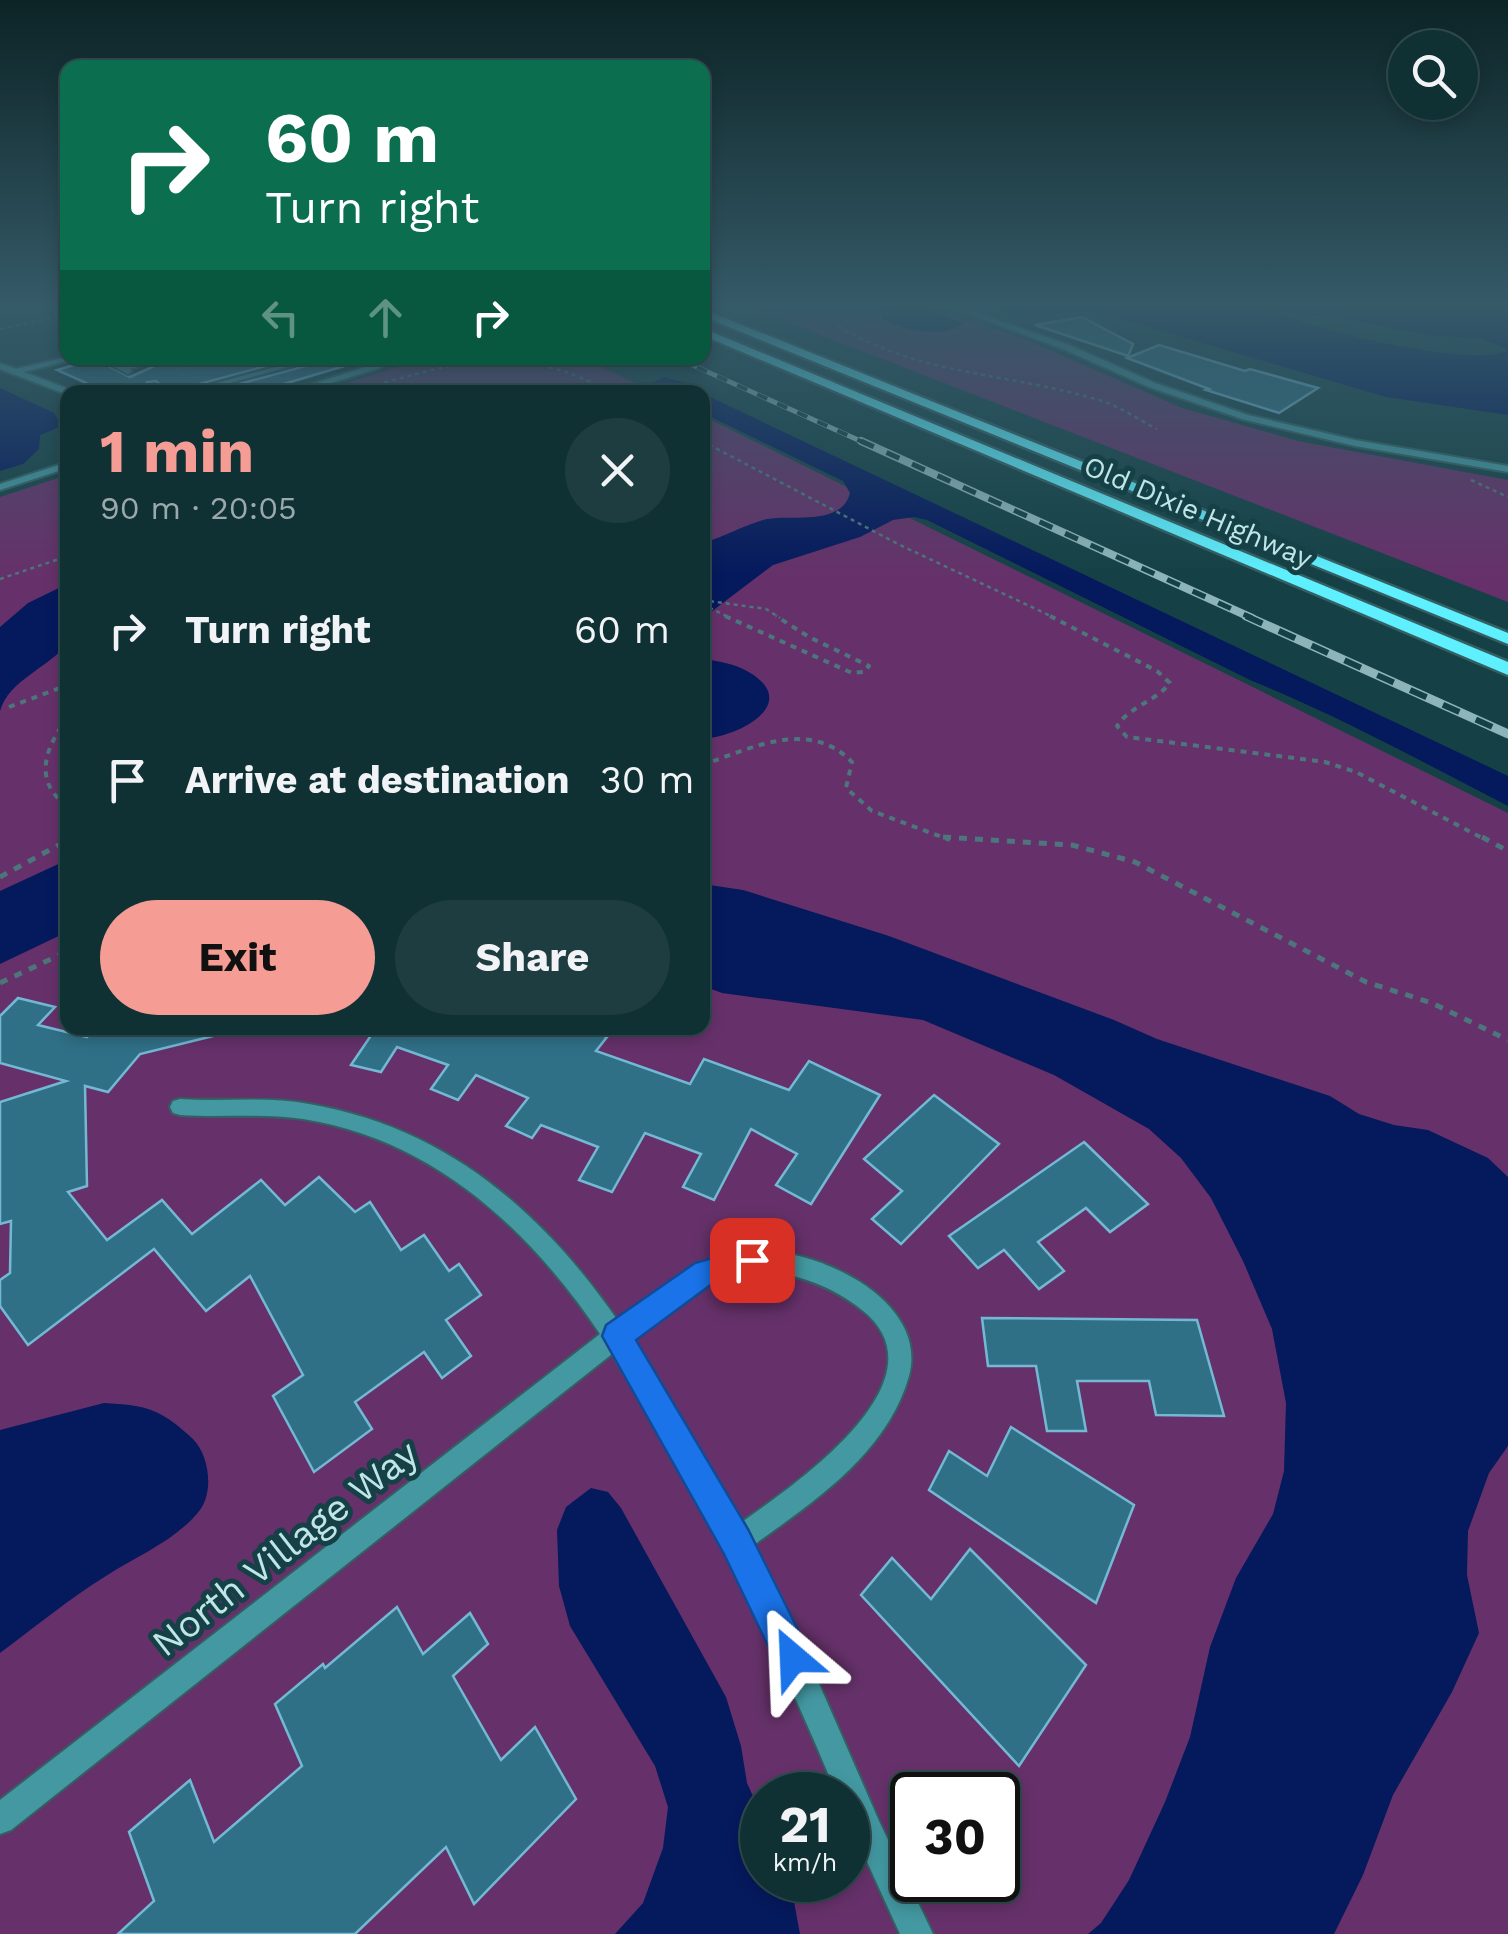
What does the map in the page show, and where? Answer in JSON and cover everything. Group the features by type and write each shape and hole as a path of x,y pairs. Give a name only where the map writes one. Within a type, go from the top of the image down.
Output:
{"main road":[{"name":"Old Dixie Highway","path":"858,396 1508,669"},
{"name":"Old Dixie Highway","path":"910,396 1508,639"}],"street":[{"path":"1185,396 1245,417 1355,443 1508,469"},
{"path":"0,487 60,468"},
{"path":"180,1106 222,1111 302,1111 354,1124 415,1147 494,1196 542,1237 588,1293 616,1336 736,1542 793,1658 894,1891 917,1934"},
{"path":"616,1336 694,1278 728,1264 752,1260 777,1261 824,1276 865,1297 885,1316 898,1341 900,1368 890,1395 858,1441 818,1482 736,1542"},
{"name":"North Village Way","path":"0,1819 616,1336"}],"path":[{"path":"1083,396 1106,402 1157,429"},
{"path":"710,445 1156,671 1170,683 1160,698 1122,716 1117,726 1127,737 1325,762 1356,772 1508,851"},
{"path":"1473,470 1472,484 1508,497"},
{"path":"0,579 60,559"},
{"path":"710,602 732,602 766,610 808,638 868,666 864,672 852,673 710,608"},
{"path":"8,707 60,688"},
{"path":"60,728 53,738 42,775 49,794 60,802"},
{"path":"710,762 786,738 827,744 845,752 852,762 846,788 872,811 892,821 951,840 1072,845 1135,862 1366,982 1432,1004 1508,1040"},
{"path":"0,877 60,844"},
{"path":"0,983 60,955"}],"shaded area":[{"path":"0,396 18,396 54,413 60,427 40,435 39,449 23,464 0,471"},
{"path":"978,396 1155,396 1182,408 1298,441 1508,480 1508,602"},
{"path":"1508,396 1508,415 1386,397"},
{"path":"710,397 1508,776 1508,806 927,520 893,520 860,537 773,565 710,613 710,540 763,520 812,517 836,511 850,493 843,481 710,416"},
{"path":"710,419 1508,813 1508,1934 0,1934 0,497 60,477 60,1035 710,1035"},
{"path":"60,587 60,651 12,691 0,711 0,627 28,603"},
{"path":"710,660 737,666 760,680 768,692 762,714 710,738"},
{"path":"60,863 60,935 0,964 0,891"},
{"path":"710,885 743,890 889,936 1157,1039 1330,1096 1359,1114 1428,1130 1488,1158 1508,1177 1508,1446 1489,1473 1468,1531 1467,1575 1479,1633 1452,1692 1393,1795 1363,1875 1334,1934 1088,1934 1101,1923 1129,1880 1165,1802 1190,1737 1210,1647 1236,1578 1273,1514 1284,1471 1286,1403 1272,1329 1211,1198 1181,1158 1149,1129 1054,1075 923,1020 710,989"},
{"path":"104,1403 152,1410 193,1439 203,1454 208,1473 204,1502 191,1520 169,1538 92,1585 0,1653 0,1430"},
{"path":"591,1488 608,1492 621,1508 726,1697 745,1772 740,1772 740,1902 794,1902 800,1934 615,1934 643,1903 663,1848 668,1807 655,1766 570,1626 559,1586 557,1530 566,1507"}],"building":[{"path":"1226,396 1305,396 1279,413"},
{"path":"18,998 55,1007 38,1025 60,1030 60,1035 213,1035 140,1054 108,1092 85,1086 87,1186 68,1192 107,1240 162,1200 192,1234 261,1180 285,1205 319,1177 355,1212 370,1202 401,1250 424,1235 449,1271 459,1264 481,1295 446,1320 471,1356 442,1378 424,1352 355,1402 372,1429 314,1472 273,1396 303,1375 250,1276 206,1311 154,1249 28,1345 0,1306 0,1280 10,1273 11,1221 0,1224 0,1102 66,1081 0,1063 0,1016"},
{"path":"366,1035 602,1035 607,1037 596,1051 690,1084 704,1059 789,1090 809,1061 880,1095 811,1204 776,1185 797,1154 751,1129 714,1200 683,1187 701,1154 645,1133 612,1192 579,1180 598,1147 541,1125 532,1138 506,1126 528,1098 476,1075 458,1100 431,1089 448,1065 397,1047 381,1072 351,1065 370,1037"},
{"path":"934,1095 999,1144 901,1244 872,1219 902,1191 864,1159"},
{"path":"1084,1142 1148,1204 1110,1232 1086,1208 1038,1242 1064,1271 1039,1289 1004,1250 978,1268 949,1236"},
{"path":"982,1318 1197,1320 1224,1416 1156,1415 1149,1381 1077,1381 1086,1431 1047,1431 1036,1366 988,1366"},
{"path":"1011,1427 1134,1505 1096,1603 929,1490 949,1451 987,1476"},
{"path":"970,1549 1086,1665 1019,1766 861,1595 892,1558 931,1599"},
{"path":"397,1607 423,1654 470,1613 488,1644 453,1676 501,1760 535,1727 576,1799 474,1904 446,1847 355,1934 118,1934 154,1901 129,1832 190,1780 214,1842 302,1766 275,1704"}],"railway":[{"path":"762,396 867,444"},
{"path":"861,441 1252,618"},
{"path":"1246,616 1508,734"}],"route":[{"path":"752,1260 705,1272 683,1284 616,1336 736,1542 793,1658"}]}
